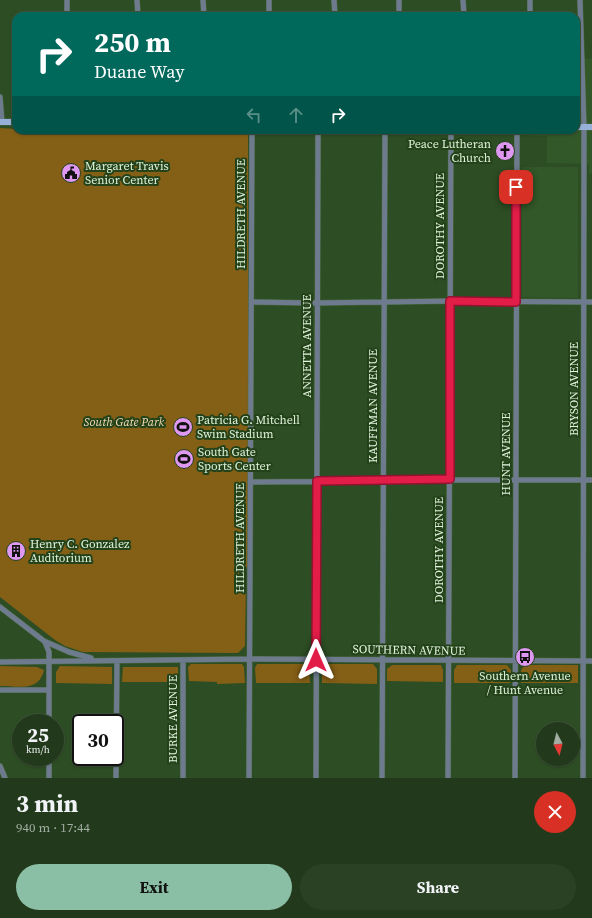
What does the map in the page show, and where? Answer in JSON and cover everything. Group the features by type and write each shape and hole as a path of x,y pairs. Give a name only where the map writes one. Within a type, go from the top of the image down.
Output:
{"main road":[{"path":"1,122 12,122"},
{"path":"580,127 592,127"}],"street":[{"path":"67,0 67,12"},
{"path":"137,0 138,12"},
{"path":"203,0 204,12"},
{"path":"269,0 269,12"},
{"path":"334,0 335,12"},
{"path":"399,0 399,12"},
{"path":"463,0 464,12"},
{"path":"530,0 530,12"},
{"name":"BRYSON AVENUE","path":"580,0 584,127 583,778"},
{"path":"0,97 1,122"},
{"name":"HILDRETH AVENUE","path":"249,778 252,134"},
{"name":"ANNETTA AVENUE","path":"316,778 318,134"},
{"name":"KAUFFMAN AVENUE","path":"382,778 385,134"},
{"name":"DOROTHY AVENUE","path":"448,778 451,134"},
{"name":"HUNT AVENUE","path":"515,778 516,134"},
{"path":"251,302 592,302"},
{"path":"250,482 450,479 592,480"},
{"name":"SOUTHERN AVENUE","path":"0,606 44,641 74,654 106,661"},
{"path":"44,641 49,649 50,714"},
{"name":"SOUTHERN AVENUE","path":"0,662 249,659 592,661"},
{"path":"116,778 117,660"},
{"name":"BURKE AVENUE","path":"183,660 183,778"},
{"path":"0,690 50,690"},
{"path":"0,766 5,778"},
{"path":"50,766 50,778"}],"shaded area":[{"path":"580,58 592,59 592,174 589,174 589,164 547,163 547,136 513,135 580,134"},
{"path":"522,167 578,167 578,298 522,297"}],"green space":[{"name":"South Gate Park","path":"0,128 12,129 12,134 248,134 248,567 239,568 239,575 244,581 246,581 245,646 238,653 83,652 65,646 55,640 0,597"},
{"path":"191,664 242,664 244,667 245,683 217,684 217,682 189,681 188,667"},
{"path":"257,664 309,664 310,683 256,683 255,668"},
{"path":"324,664 373,664 377,669 377,684 322,683 322,667"},
{"path":"392,665 441,665 443,670 443,682 387,681 387,669"},
{"path":"457,665 507,665 511,670 510,683 454,683 454,670"},
{"path":"525,665 578,665 578,683 521,683 521,670"},
{"path":"0,666 37,667 44,670 38,682 33,685 21,687 0,686"},
{"path":"60,666 112,667 112,684 56,683 56,672"},
{"path":"123,667 178,667 178,682 122,682"}],"place":[{"name":"Peace Lutheran Church","path":"505,151"},
{"name":"Margaret Travis Senior Center","path":"71,173"},
{"name":"Patricia G. Mitchell Swim Stadium","path":"183,427"},
{"name":"South Gate Sports Center","path":"184,459"},
{"name":"Henry C. Gonzalez Auditorium","path":"16,551"},
{"name":"Southern Avenue / Hunt Avenue","path":"525,657"}],"route":[{"path":"316,660 317,481 450,479 450,301 516,302 516,187"}]}
